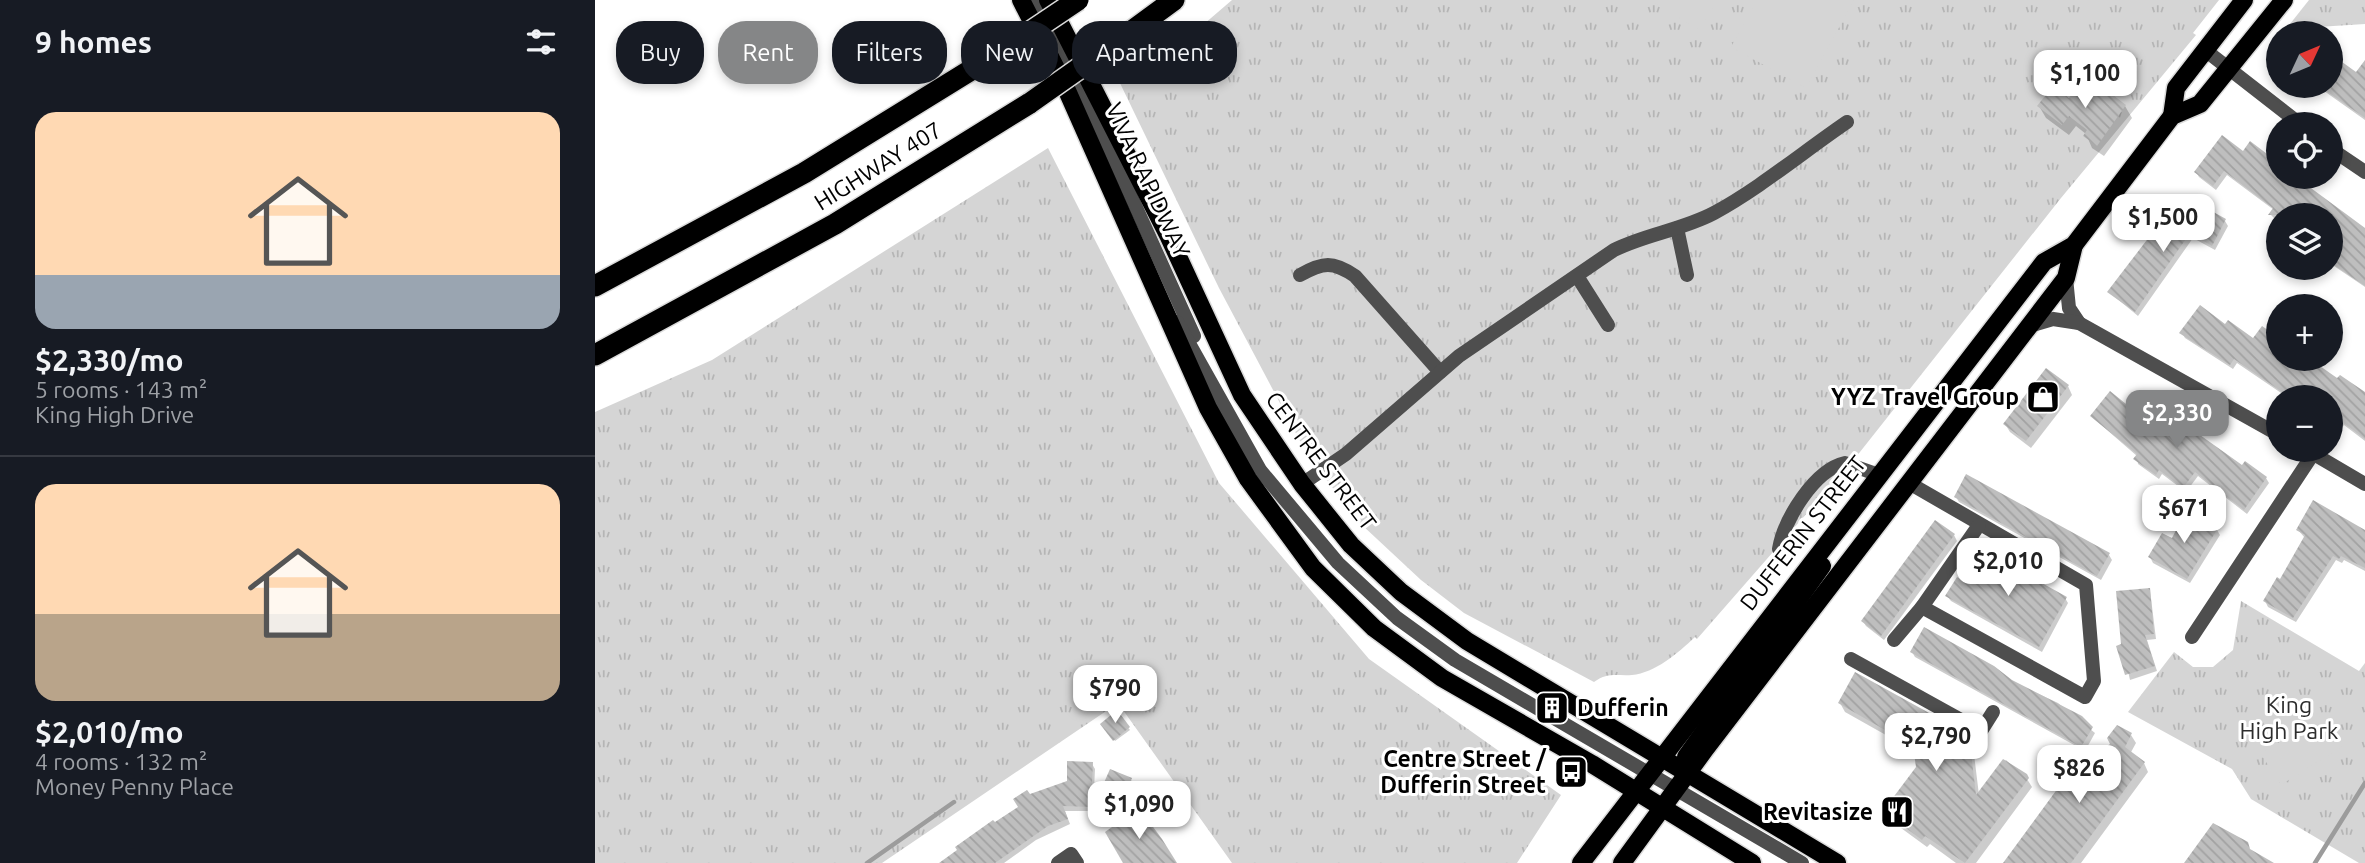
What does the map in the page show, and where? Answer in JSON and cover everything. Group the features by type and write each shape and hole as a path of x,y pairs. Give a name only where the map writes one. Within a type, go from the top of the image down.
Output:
{"highway":[{"name":"HIGHWAY 407","path":"595,286 804,173 1079,0"},
{"name":"HIGHWAY 407","path":"595,355 835,224 1030,103 1174,0"}],"main road":[{"path":"1021,0 1065,86 1208,408 1248,479 1313,568 1374,628 1442,678 1635,789 1752,863"},
{"name":"CENTRE STREET","path":"1048,0 1169,237 1242,395 1302,484 1351,545 1401,592 1467,641 1837,863"},
{"name":"DUFFERIN STREET","path":"1581,863 1635,789 2044,262 2074,245 2172,116 2176,88 2244,0"},
{"name":"DUFFERIN STREET","path":"2172,116 2200,104 2284,0"},
{"name":"DUFFERIN STREET","path":"1622,863 1676,789 1684,771 2066,278 2074,245"},
{"path":"1684,771 1833,550 1875,479"},
{"path":"1676,789 1678,803 1700,831"}],"street":[{"name":"VIVA RAPIDWAY","path":"1034,0 1112,154 1214,383"},
{"path":"2205,50 2285,112"},
{"path":"1302,484 1346,454 1440,373 1577,276 1638,238 1677,228 1715,212 1847,122"},
{"path":"2343,157 2365,172"},
{"path":"1677,228 1687,275"},
{"path":"1300,275 1317,265 1338,264 1355,276 1440,373"},
{"path":"1577,276 1608,325"},
{"path":"2066,278 2069,308 2078,323"},
{"name":"VIVA RAPIDWAY","path":"1156,287 1214,383 1260,470 1338,563 1397,618 1455,660 1802,863"},
{"path":"2029,326 2053,319 2078,323 2266,428"},
{"path":"2192,636 2303,462"},
{"path":"2326,462 2365,484"},
{"path":"1779,549 1782,532 1797,505 1833,467 1845,463 1875,479"},
{"path":"1909,483 2085,585 2094,681 2085,697 1922,607"},
{"path":"1894,640 1922,607 1979,525"},
{"path":"1851,659 1981,732 1993,712"},
{"path":"1058,863 1071,854 1077,863"}],"green space":[{"path":"1232,0 2219,0 2193,33 2196,35 2061,198 1856,457 1697,639 1695,637 1674,656 1649,670 1632,675 1608,676 1594,682 1464,613 1421,580 1362,525 1309,458 1219,288 1120,84 1237,84 1237,21 1208,21"},
{"path":"1650,0 1718,0 1699,30"},
{"path":"1757,0 1854,0 1806,88 1731,47"},
{"path":"2309,0 2365,0 2365,24 2343,25 2343,21 2292,21"},
{"path":"1048,148 1219,483 1369,659 1561,795 1517,863 1232,863 1118,703 882,863 595,863 595,412 712,360"},
{"name":"King High Park","path":"2241,601 2359,671 2365,663 2365,863 2359,863 2251,799 2232,769 2128,712 2174,652 2193,667 2213,667 2233,650"},
{"path":"2324,713 2344,745 2281,785 2261,754"}],"building":[{"path":"2365,60 2365,118 2336,98 2343,98 2343,63 2356,72"},
{"path":"2096,82 2126,105 2097,146 2083,136 2087,130 2069,116 2062,125 2037,106 2053,86 2069,98 2074,91 2084,98"},
{"path":"2222,135 2243,151 2250,141 2266,153 2266,189 2312,189 2331,203 2266,203 2224,171 2213,186 2194,172"},
{"path":"2190,199 2226,219 2212,246 2190,233 2135,312 2107,292 2156,228 2169,237"},
{"path":"2343,212 2365,228 2365,286 2343,271"},
{"path":"2200,305 2225,324 2228,320 2253,338 2262,326 2266,329 2266,371 2327,371 2337,378 2340,375 2365,392 2365,439 2343,422 2343,385 2272,385 2234,359 2230,365 2179,333"},
{"path":"2046,368 2069,385 2026,441 2003,424"},
{"path":"2110,391 2131,408 2137,400 2190,434 2193,430 2242,465 2245,461 2267,477 2244,510 2195,472 2183,488 2159,470 2156,475 2133,459 2137,454 2090,416"},
{"path":"1966,474 2110,553 2097,576 1954,497"},
{"path":"2313,500 2365,530 2365,568 2341,556 2339,559 2333,556 2293,618 2263,601 2277,577 2280,579 2305,535 2296,530"},
{"path":"2186,511 2218,528 2187,579 2148,557 2162,533 2172,538"},
{"path":"1935,520 1955,534 1881,636 1861,621"},
{"path":"1979,548 2067,597 2039,647 1945,596 1957,577 1962,580"},
{"path":"2150,588 2154,634 2145,635 2155,666 2125,675 2116,646 2121,644 2116,591"},
{"path":"1924,627 1994,666 2012,680 2082,716 2093,727 2081,747 1910,652"},
{"path":"1855,672 1969,735 1976,795 2003,759 2027,774 2029,778 1965,863 1925,836 1922,840 1883,811 1916,767 1913,746 1838,703"},
{"path":"1117,710 1130,727 1113,741 1100,724"},
{"path":"2117,725 2132,733 2125,747 2145,762 2071,863 2003,863 2066,777 2099,757 2095,755 2110,744 2107,738"},
{"path":"1067,761 1093,762 1091,807 1063,806 1068,819 1048,826 995,863 939,863 957,850 955,847 993,820 995,822 1018,807 1013,799 1027,790 1030,794 1067,781"},
{"path":"1110,769 1132,778 1116,817 1093,808"},
{"path":"1139,808 1177,863 1123,863 1105,832"},
{"path":"2213,823 2248,842 2250,849 2274,863 2184,863"}],"waterway":[{"path":"2315,863 2365,783"},
{"path":"867,863 954,802"}],"place":[{"name":"YYZ Travel Group","path":"2043,397"},
{"name":"Dufferin","path":"1552,708"},
{"name":"Centre Street / Dufferin Street","path":"1571,772"},
{"name":"Revitasize","path":"1897,812"}]}
